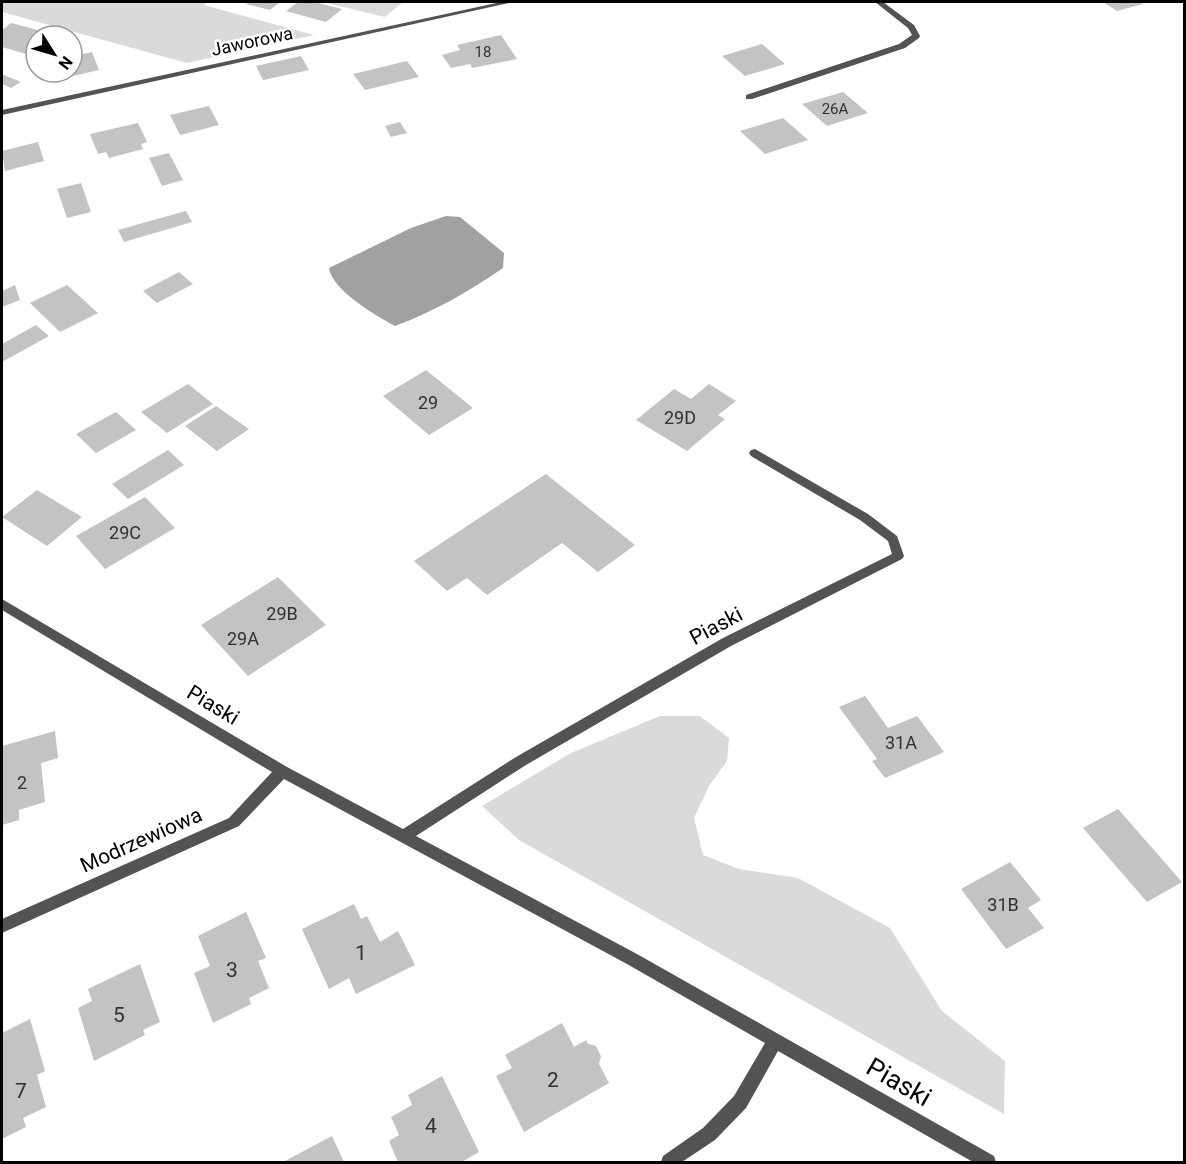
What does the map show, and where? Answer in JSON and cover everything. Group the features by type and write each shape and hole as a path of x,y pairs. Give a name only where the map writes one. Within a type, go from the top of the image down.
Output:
{"street":[{"name":"Jaworowa","path":"2,113 509,2"},
{"path":"749,97 902,46 916,36 911,27 879,2"},
{"name":"Piaski","path":"406,835 520,761 727,642 898,556 893,539 864,517 756,453"},
{"name":"Piaski","path":"2,604 282,771 406,835 776,1040 988,1162"},
{"name":"Modrzewiowa","path":"2,926 234,822 282,771"},
{"path":"669,1162 709,1134 740,1102 776,1040"}],"shaded area":[{"path":"2,2 208,2 204,5 314,35 187,63 84,35 84,24 46,24 2,12"},
{"path":"322,2 403,2 385,17"},
{"path":"446,216 460,217 504,253 503,268 451,300 395,326 356,302 332,276 329,268 411,228"},
{"path":"660,716 700,716 729,738 727,761 709,786 694,818 703,855 739,869 798,878 890,928 942,1011 1005,1061 1004,1114 519,840 482,806 571,753"}],"building":[{"path":"249,2 280,2 270,10 246,4"},
{"path":"298,2 314,2 342,9 326,22 286,11"},
{"path":"1103,2 1140,2 1143,4 1117,11"},
{"path":"11,23 24,26 24,53 2,47 2,30"},
{"path":"501,35 517,59 472,68 470,64 451,68 442,55 460,50 457,45"},
{"path":"762,44 785,64 745,76 722,56"},
{"path":"92,52 99,70 84,73 84,54"},
{"path":"301,56 309,70 263,80 256,66"},
{"path":"407,61 419,77 365,90 353,74"},
{"path":"2,74 21,82 11,88 2,84"},
{"path":"843,92 868,113 827,126 802,104"},
{"path":"209,106 219,125 180,135 170,115"},
{"path":"783,118 808,140 765,154 740,131"},
{"path":"400,122 407,133 391,137 385,126"},
{"path":"138,123 147,142 141,144 143,149 109,158 106,152 98,154 90,134"},
{"path":"38,142 44,161 5,171 2,151"},
{"path":"169,153 183,180 162,186 149,158"},
{"path":"81,183 91,212 67,218 57,189"},
{"path":"186,211 192,222 124,242 118,230"},
{"path":"179,272 193,284 157,303 143,291"},
{"path":"15,285 20,300 2,307 2,291"},
{"path":"67,285 98,313 60,332 30,303"},
{"path":"36,325 49,336 2,362 2,344"},
{"path":"426,370 473,408 429,435 383,396"},
{"path":"188,384 213,404 167,433 141,412"},
{"path":"709,384 736,401 718,415 725,419 687,451 636,420 674,389 691,399"},
{"path":"216,406 249,429 217,451 185,426"},
{"path":"116,412 136,430 96,453 76,434"},
{"path":"168,450 184,465 128,499 112,484"},
{"path":"546,474 635,545 598,572 562,543 487,595 467,578 447,591 414,561"},
{"path":"37,490 82,517 47,546 2,517"},
{"path":"145,497 175,528 105,569 76,536"},
{"path":"278,577 326,625 248,676 201,625"},
{"path":"865,696 888,728 917,716 944,752 885,778 872,761 877,759 839,707"},
{"path":"55,731 58,758 41,763 45,802 19,810 19,820 2,825 2,746"},
{"path":"1118,809 1182,882 1147,902 1083,828"},
{"path":"1010,862 1041,900 1028,908 1044,928 1006,949 961,889"},
{"path":"354,904 361,919 367,916 380,942 398,931 415,965 356,994 349,978 329,989 302,929"},
{"path":"246,912 266,958 258,961 269,988 249,998 251,1004 213,1023 194,973 210,966 198,936"},
{"path":"140,964 160,1022 143,1030 145,1035 94,1061 78,1008 92,1001 88,989"},
{"path":"30,1019 45,1071 37,1075 46,1107 23,1118 26,1127 2,1139 2,1033"},
{"path":"562,1023 574,1047 586,1040 588,1044 596,1046 601,1056 599,1064 609,1083 524,1132 496,1076 512,1068 505,1055"},
{"path":"442,1076 479,1152 462,1162 398,1162 389,1141 399,1135 391,1117 412,1105 408,1095"},
{"path":"332,1136 344,1162 283,1162"}]}
